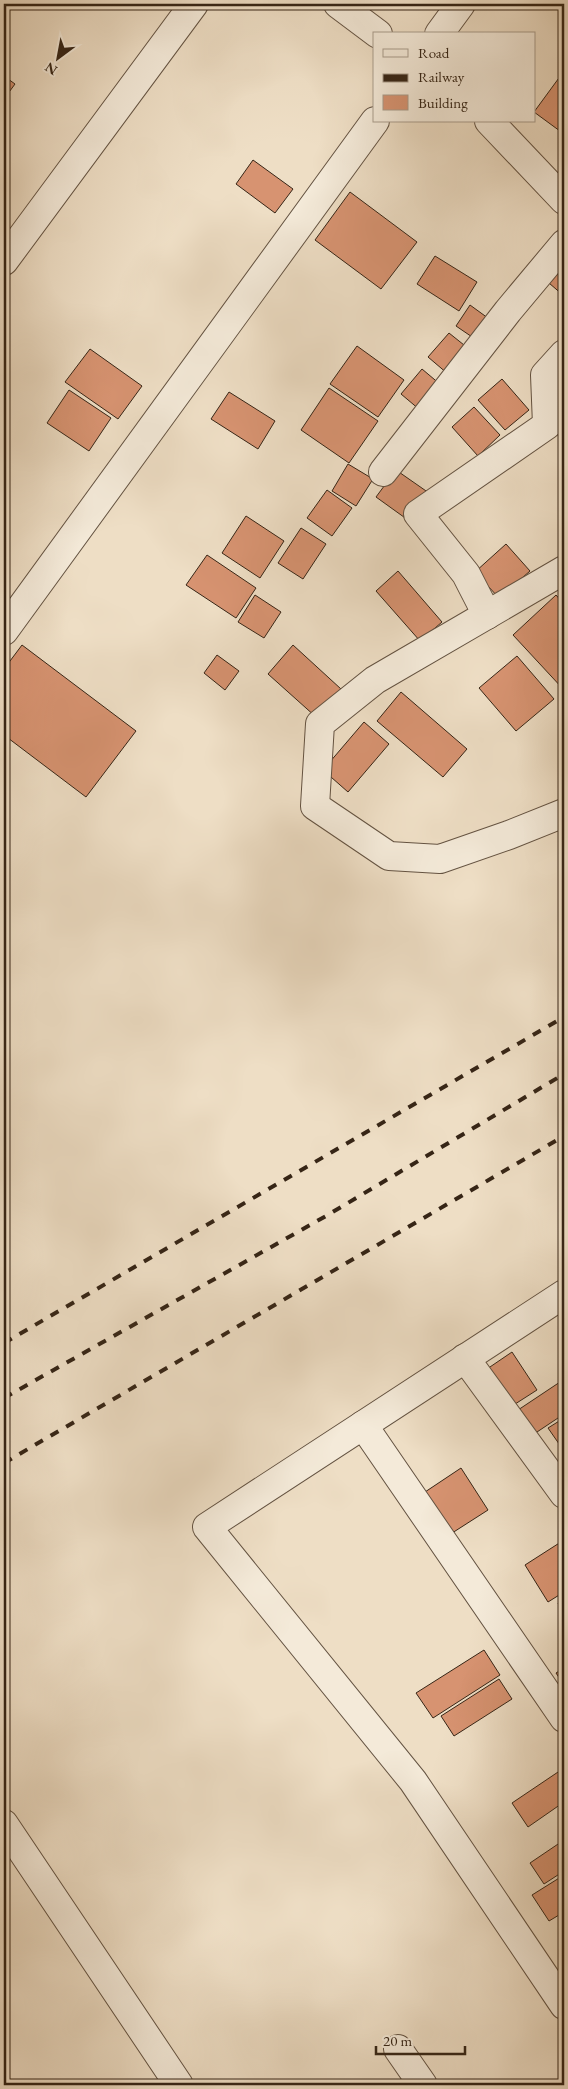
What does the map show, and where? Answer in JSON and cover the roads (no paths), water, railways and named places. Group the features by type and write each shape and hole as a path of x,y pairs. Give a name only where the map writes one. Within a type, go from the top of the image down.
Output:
{"street":[{"path":"4,261 194,4"},
{"path":"338,4 375,32"},
{"path":"440,32 461,4"},
{"path":"4,631 374,122"},
{"path":"491,122 564,200"},
{"path":"383,472 508,311 564,244"},
{"path":"487,615 466,574 418,514 547,425 545,375 564,354"},
{"path":"564,570 375,680 320,724 315,806 389,856 440,859 509,835 564,812"},
{"path":"564,1294 208,1527 413,1781 564,2005"},
{"path":"464,1358 564,1494"},
{"path":"363,1425 564,1718"},
{"path":"4,1824 179,2085"},
{"path":"398,2049 423,2085"}],"railway":[{"path":"4,1343 564,1017"},
{"path":"4,1398 326,1216 564,1074"},
{"path":"4,1463 564,1136"}]}
